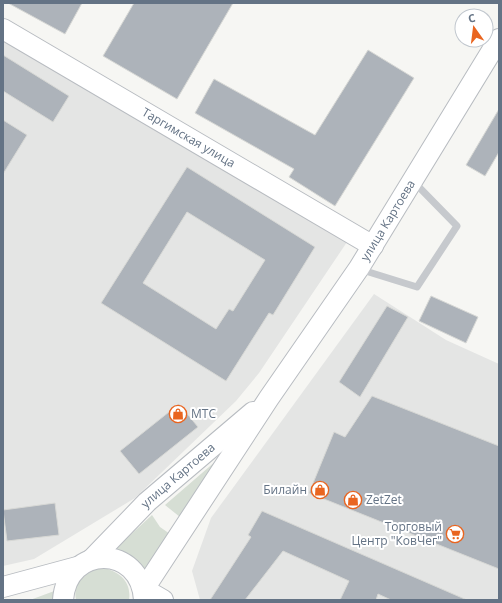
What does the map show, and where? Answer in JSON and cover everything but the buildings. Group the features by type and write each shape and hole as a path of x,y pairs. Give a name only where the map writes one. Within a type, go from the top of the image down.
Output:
{"main road":[{"name":"Таргимская улица","path":"3,29 374,246"},
{"name":"улица Картоева","path":"144,595 269,398 374,246 499,39"},
{"name":"улица Картоева","path":"63,600 64,589 68,577 147,502 269,398"},
{"path":"3,587 103,557 124,563 140,579 144,595 163,600"}],"lane":[{"path":"359,268 417,287 457,226 413,181"}],"shaded area":[{"path":"3,38 347,242 259,373 236,401 135,498 34,559 3,566"},
{"path":"374,294 446,340 499,364 499,600 200,600 192,571 211,518"},
{"path":"231,448 180,517 165,505"},
{"path":"152,515 160,527 170,534 142,572 113,551"},
{"path":"103,568 109,569 123,578 128,588 129,600 76,600 76,588 82,578 91,571"},
{"path":"57,590 53,600 30,600"}],"place":[{"name":"МТС","path":"178,414"},
{"name":"Билайн","path":"320,490"},
{"name":"ZetZet","path":"353,500"},
{"name":"Торговый Центр \"КовЧег\"","path":"455,534"}]}
